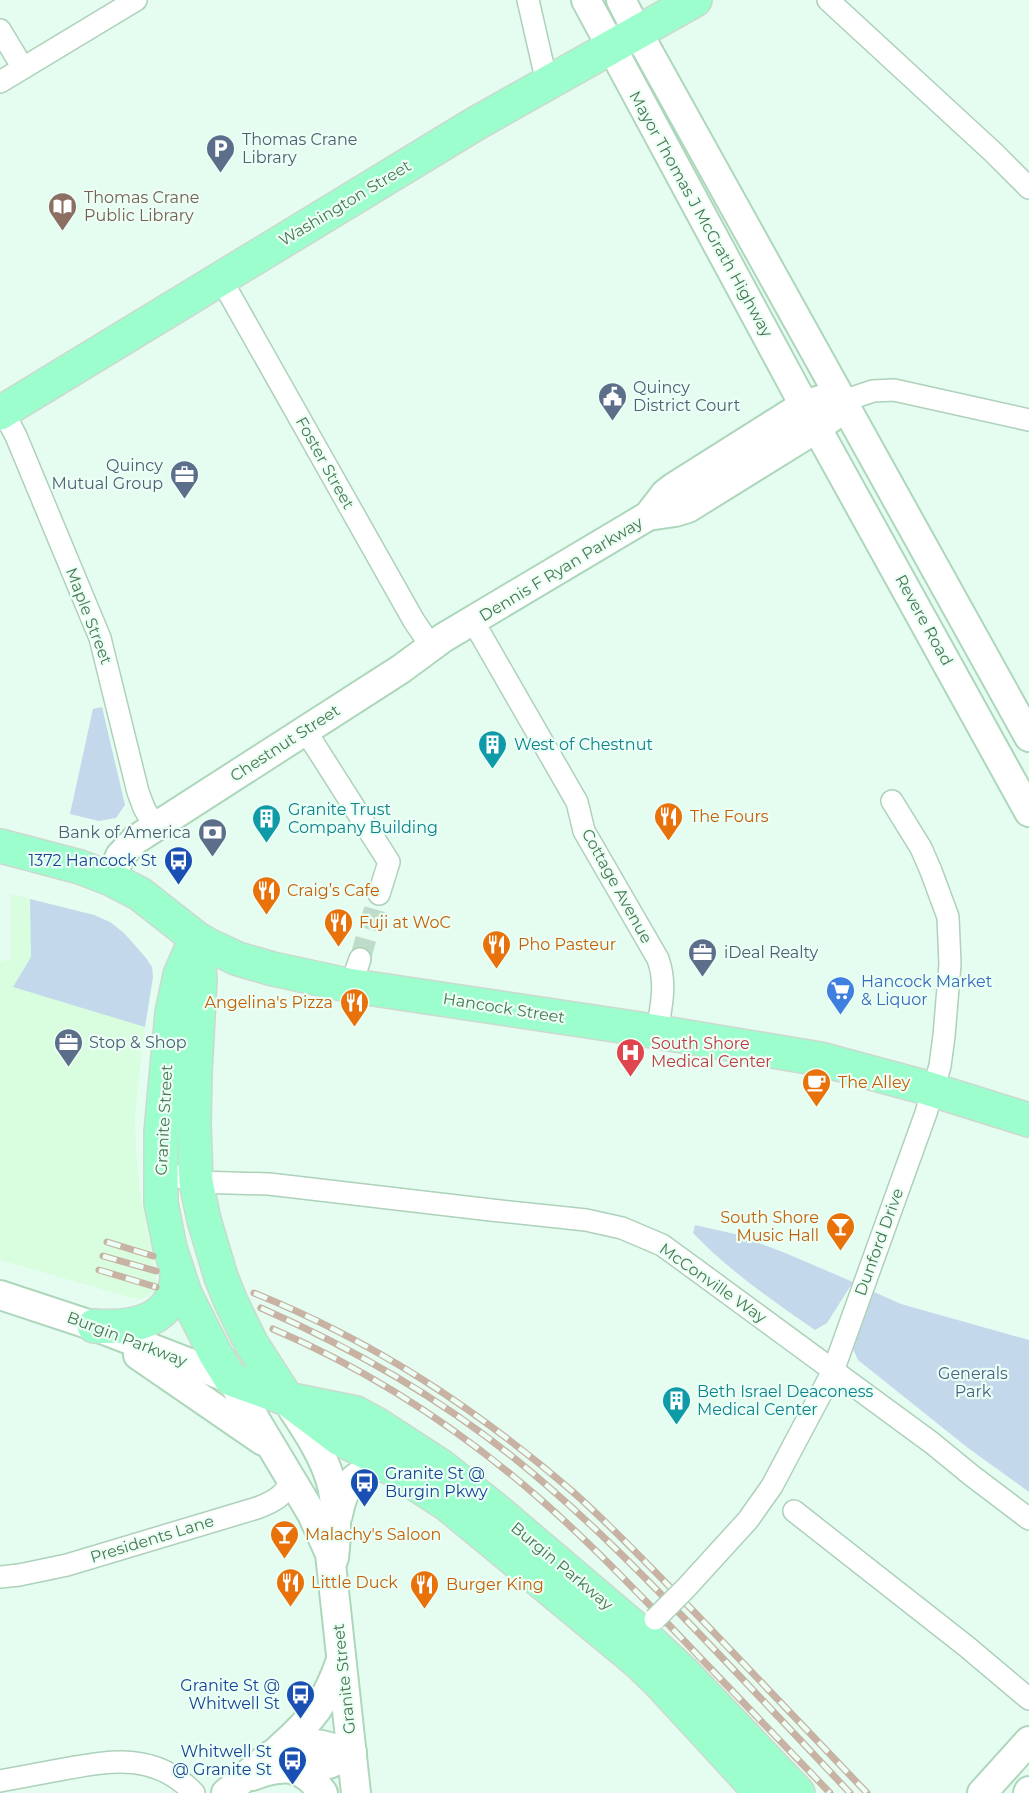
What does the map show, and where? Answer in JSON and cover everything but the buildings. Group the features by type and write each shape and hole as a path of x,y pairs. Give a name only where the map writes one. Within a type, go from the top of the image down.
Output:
{"main road":[{"name":"Mayor Thomas J McGrath Highway","path":"586,0 624,40 843,401"},
{"name":"Mayor Thomas J McGrath Highway","path":"621,0 624,40 811,417"},
{"name":"Washington Street","path":"2,412 475,124 695,0"},
{"name":"Dennis F Ryan Parkway","path":"473,621 648,516 675,512 693,505 811,417 832,417 843,401"},
{"path":"843,401 1029,737"},
{"name":"Revere Road","path":"811,417 1029,812"},
{"name":"Chestnut Street","path":"111,879 120,856 155,827 401,669 431,646 473,621"},
{"name":"Hancock Street","path":"0,846 80,867 126,886 153,903 196,938 221,952 250,963 300,975 356,972 657,1032 820,1059 933,1090 1029,1120"},
{"name":"Granite Street","path":"196,938 180,975 172,1013 160,1132 161,1203 164,1221 177,1271 197,1319 292,1479 319,1528 330,1554 356,1793"},
{"name":"Granite Street","path":"196,938 200,976 194,1124 196,1182 208,1238 231,1302 251,1344 314,1440 327,1468 334,1490 337,1520 333,1566"},
{"path":"94,1326 123,1327 155,1316 164,1309 175,1292 177,1271"},
{"name":"Burgin Parkway","path":"0,1294 94,1326 287,1399 356,1413 378,1425 441,1466 649,1627 683,1672 798,1793"},
{"path":"94,1326 248,1429 275,1452"},
{"name":"Burgin Parkway","path":"287,1399 342,1440 386,1464 448,1505 636,1660 761,1793"},
{"path":"337,1520 342,1501 355,1478 365,1471 386,1464"},
{"path":"233,1788 280,1759 326,1695 342,1658"},
{"path":"982,1793 1026,1745"},
{"path":"280,1759 324,1766 352,1753"},
{"path":"280,1759 304,1773 323,1793"}],"street":[{"path":"0,82 23,69 112,6 136,0"},
{"path":"528,0 547,83"},
{"path":"828,0 1029,188"},
{"path":"0,30 23,69"},
{"name":"Foster Street","path":"221,279 414,621 431,646"},
{"path":"843,401 873,391 894,390 1029,420"},
{"name":"Maple Street","path":"2,412 16,436 100,638 138,792 155,827"},
{"name":"Cottage Avenue","path":"473,621 577,802 584,831 652,949 661,969 663,990 657,1032"},
{"path":"305,730 389,862 379,894"},
{"name":"Dunford Drive","path":"649,1627 748,1520 772,1486 833,1371 933,1090 940,1066 945,1025 950,964 948,916 921,848 892,801"},
{"name":"McConville Way","path":"160,1171 196,1182 269,1184 586,1220 622,1228 662,1245 932,1443 1029,1519"},
{"name":"Presidents Lane","path":"0,1577 67,1564 257,1508 280,1497 292,1479"},
{"path":"794,1511 966,1646 1029,1699"},
{"path":"0,1782 103,1762 123,1762 158,1769 178,1779 194,1793"}],"shaded area":[{"path":"11,894 94,915 110,922 124,933 152,967 153,977 142,1045 135,1117 139,1186 157,1283 154,1291 147,1297 140,1299 129,1297 0,1260 0,962 11,959"}],"green space":[{"path":"102,707 125,805 116,818 99,821 70,814 93,709"},
{"path":"30,899 94,915 110,922 124,933 152,967 153,977 145,1027 13,987 31,957"},
{"path":"695,1225 735,1234 853,1282 827,1323 815,1330 721,1260 693,1233"},
{"name":"Generals Park","path":"874,1292 901,1304 1029,1340 1029,1492 968,1448 858,1360 853,1349"}],"tunnel":[{"path":"360,959 379,894"}],"railway":[{"path":"107,1242 153,1256"},
{"path":"103,1256 156,1271"},
{"path":"99,1270 156,1287"},
{"path":"254,1293 340,1332 421,1378 498,1431 535,1460 589,1506 638,1554 867,1793"},
{"path":"261,1308 295,1323 393,1375 485,1435 540,1479 639,1572 850,1793"},
{"path":"273,1329 345,1363 379,1383 446,1426 510,1473 606,1561 830,1793"}],"place":[{"name":"Thomas Crane Library","path":"221,174"},
{"name":"Thomas Crane Public Library","path":"63,232"},
{"name":"Quincy District Court","path":"612,422"},
{"name":"Quincy Mutual Group","path":"184,500"},
{"name":"West of Chestnut","path":"493,770"},
{"name":"The Fours","path":"669,842"},
{"name":"Granite Trust Company Building","path":"267,844"},
{"name":"Bank of America","path":"212,858"},
{"name":"1372 Hancock St","path":"178,886"},
{"name":"Craig’s Cafe","path":"266,916"},
{"name":"Fuji at WoC","path":"338,948"},
{"name":"Pho Pasteur","path":"497,970"},
{"name":"iDeal Realty","path":"703,978"},
{"name":"Hancock Market & Liquor","path":"840,1016"},
{"name":"Angelina's Pizza","path":"354,1028"},
{"name":"Stop & Shop","path":"68,1068"},
{"name":"South Shore Medical Center","path":"630,1078"},
{"name":"The Alley","path":"817,1108"},
{"name":"South Shore Music Hall","path":"840,1252"},
{"name":"Beth Israel Deaconess Medical Center","path":"676,1426"},
{"name":"Granite St @ Burgin Pkwy","path":"364,1508"},
{"name":"Malachy's Saloon","path":"284,1560"},
{"name":"Little Duck","path":"290,1608"},
{"name":"Burger King","path":"425,1610"},
{"name":"Granite St @ Whitwell St","path":"301,1720"},
{"name":"Whitwell St @ Granite St","path":"293,1786"}]}
